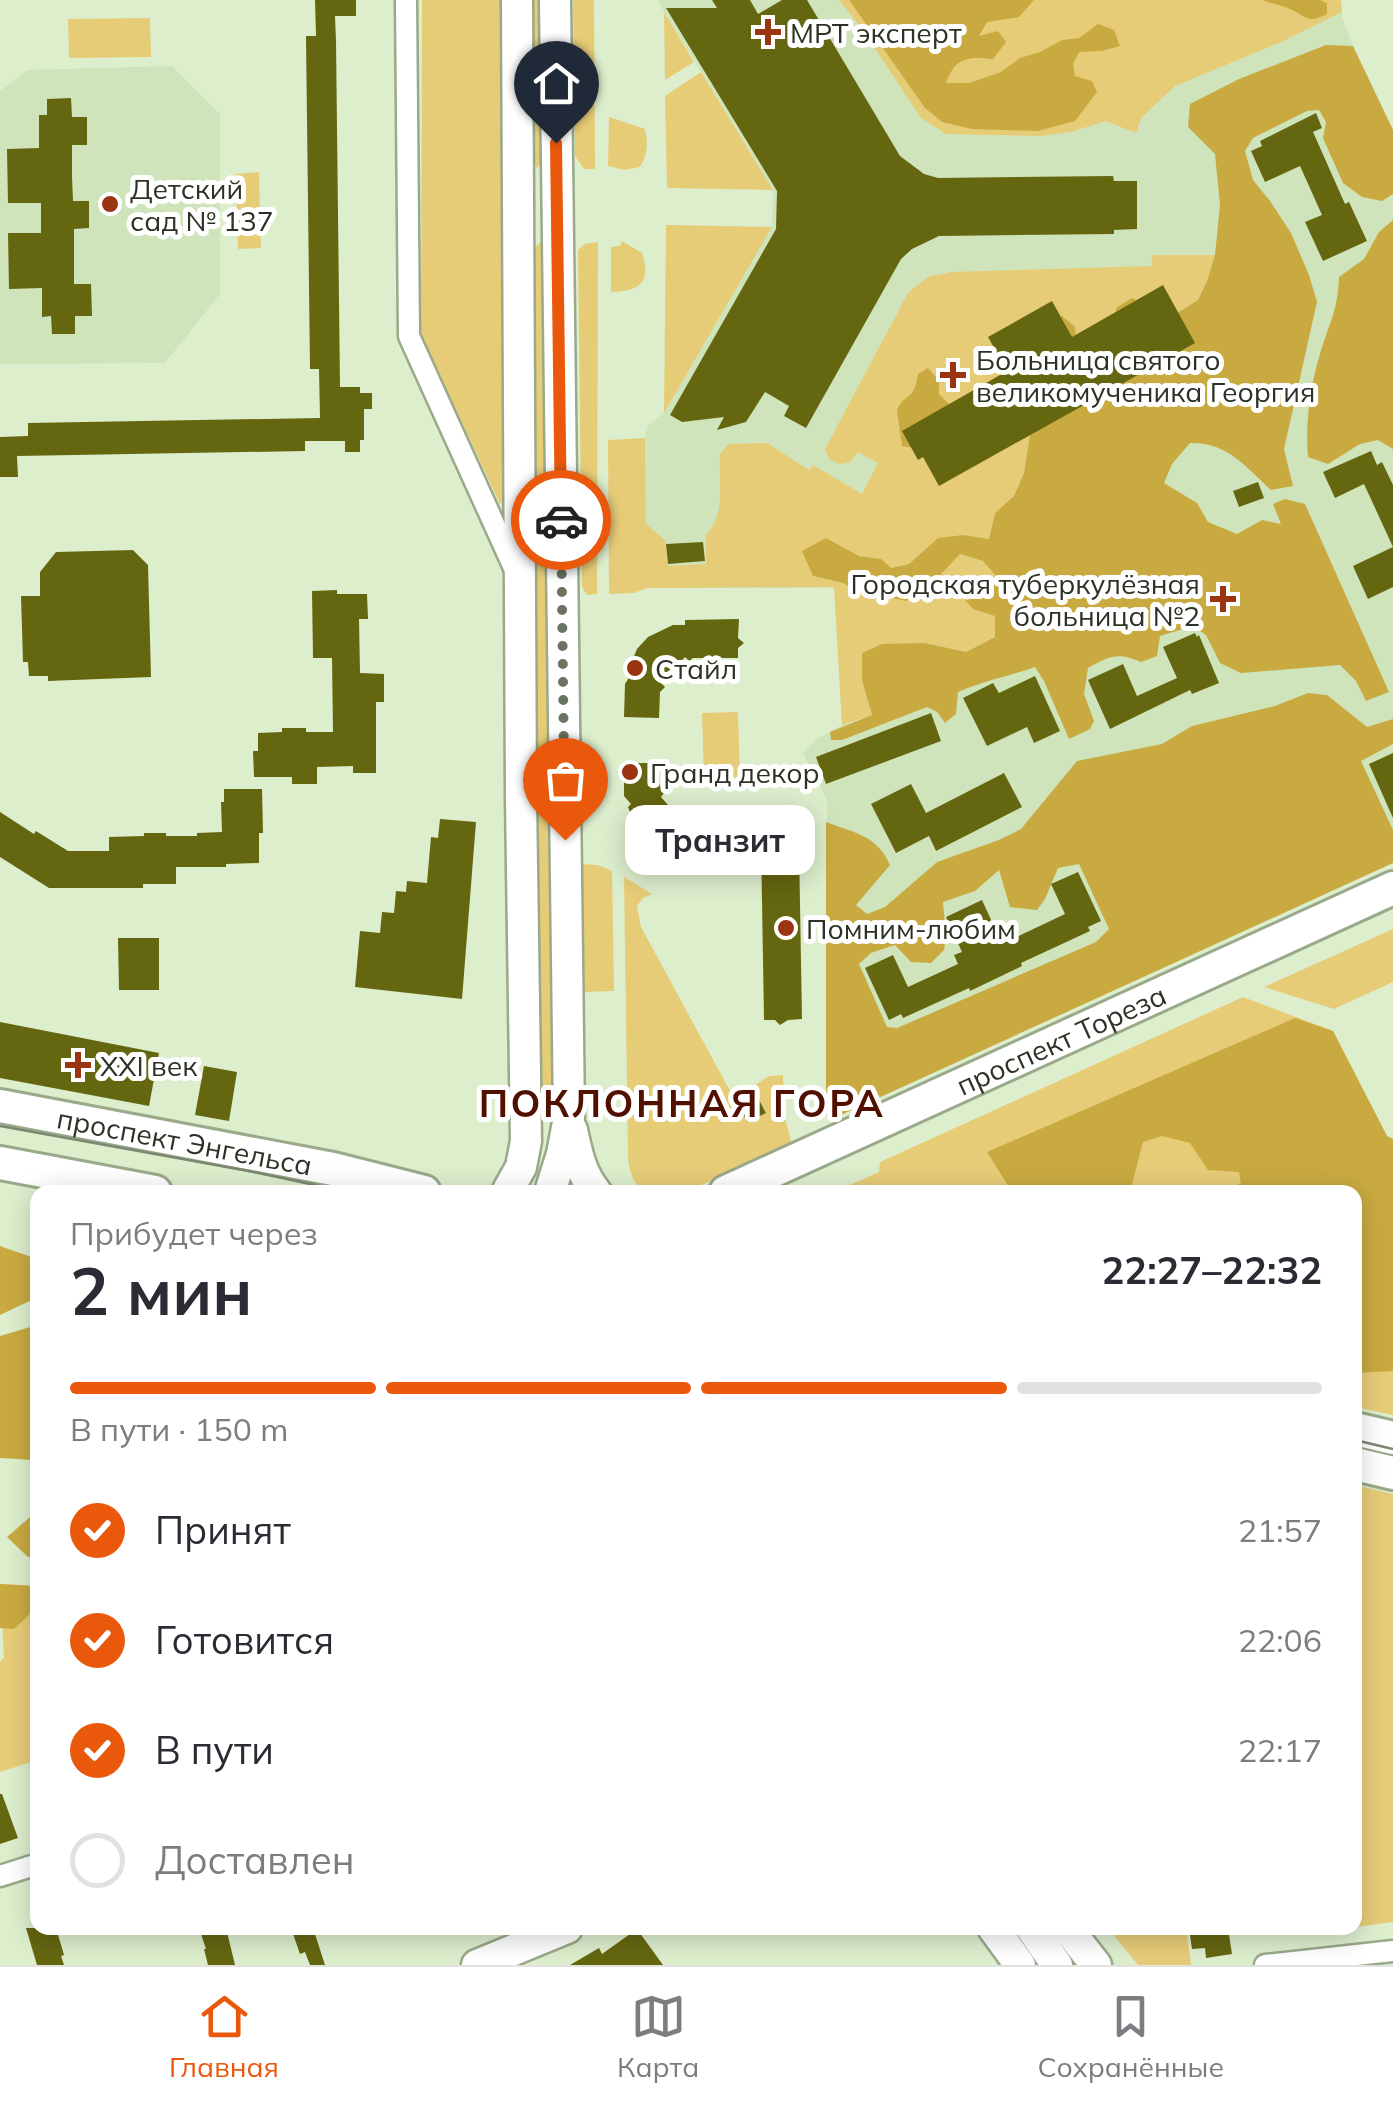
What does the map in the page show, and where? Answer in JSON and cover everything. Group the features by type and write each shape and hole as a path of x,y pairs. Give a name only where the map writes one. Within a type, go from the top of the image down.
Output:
{"main road":[{"path":"511,1185 521,1167 526,1141 516,0"},
{"path":"555,0 569,1117 579,1162 590,1185"},
{"path":"518,173 530,183 556,179"},
{"path":"518,235 528,228 545,228 557,235"},
{"name":"проспект Тореза","path":"741,1185 1393,888"},
{"name":"проспект Тореза","path":"796,1185 1393,912"},
{"name":"проспект Энгельса","path":"0,1106 333,1169 396,1185"},
{"path":"553,1185 569,1117"},
{"name":"проспект Энгельса","path":"0,1163 118,1185"},
{"path":"1362,1431 1393,1438"},
{"path":"1362,1465 1393,1472"},
{"path":"477,1965 550,1935"},
{"path":"998,1935 1020,1965"},
{"path":"1035,1935 1057,1965"},
{"path":"1072,1935 1096,1965"}],"street":[{"path":"406,0 409,336 520,580"},
{"path":"0,1876 30,1867"},
{"path":"1265,1965 1393,1951"}],"shaded area":[{"path":"422,0 503,0 506,501 500,504 421,335"},
{"path":"531,0 543,0 543,161 537,168 533,162"},
{"path":"573,0 594,0 595,169 584,169 575,156"},
{"path":"657,0 1334,0 1342,4 1342,17 1353,46 1393,130 1393,863 830,1120 826,1080 827,801 803,753 815,740 842,725 835,588 647,588 648,426 664,412 772,227 773,190"},
{"path":"839,0 1341,0 1342,12 1175,86 1141,118 1136,133 1106,121 1041,136 946,134 921,118"},
{"path":"849,0 1034,0 1019,17 987,22 979,36 998,31 1006,42 993,59 963,60 946,83 969,83 1001,72 1020,58 1062,40 1079,38 1098,24 1114,30 1120,46 1079,52 1073,64 1075,76 1092,81 1097,92 1075,121 1038,131 972,129 942,122 925,108"},
{"path":"1262,0 1320,0 1327,3 1327,14 1310,19"},
{"path":"664,12 694,62 665,80"},
{"path":"150,18 151,57 69,58 68,19"},
{"path":"1326,45 1353,46 1393,130 1393,194 1382,201 1362,197 1343,183 1323,138 1326,122 1319,110 1307,111 1253,138 1245,151 1253,180 1291,233 1317,302 1284,449 1293,486 1271,490 1225,451 1190,443 1172,464 1164,483 1197,503 1208,522 1237,534 1262,520 1281,524 1273,504 1285,499 1305,504 1389,692 1366,701 1356,681 1340,665 1241,673 1220,663 1206,635 1193,626 1160,636 1157,656 1141,662 1114,657 1088,668 1084,694 1094,721 1090,729 1069,739 1035,667 958,692 956,714 945,723 927,707 842,740 831,740 830,732 872,715 862,680 862,653 882,644 925,643 966,652 995,637 995,616 973,609 965,600 990,596 997,577 983,561 960,554 929,587 906,601 856,591 843,583 813,576 802,551 826,538 859,556 881,559 891,568 909,564 938,538 963,535 989,539 995,513 1014,496 1024,473 1042,332 1062,316 1075,327 1077,349 1116,334 1116,308 1132,298 1166,320 1198,300 1207,281 1215,255 1220,205 1215,154 1188,127 1190,104 1239,79"},
{"name":"Детский сад № 137","path":"172,66 220,114 220,294 165,363 0,364 0,91 27,70"},
{"path":"701,72 773,190 667,188 665,96"},
{"path":"609,117 645,129 647,148 640,167 625,170 608,166"},
{"path":"259,172 261,248 238,249 236,174"},
{"path":"1393,220 1393,449 1378,440 1360,444 1328,464 1308,457 1308,418 1313,379 1335,308 1339,277 1364,259 1379,232"},
{"path":"666,225 772,227 664,413"},
{"path":"542,241 549,248 556,1108 540,1108 533,249"},
{"path":"622,241 642,253 644,278 629,290 611,292 611,247 620,246"},
{"path":"598,242 597,594 587,595 582,587 578,250"},
{"path":"1153,255 1215,255 1198,300 1165,320 1116,334 1031,428 1024,473 1014,496 995,513 989,539 963,535 939,538 909,564 890,568 847,551 813,576 843,583 857,591 929,587 959,554 983,561 998,577 990,596 966,599 973,609 996,616 996,636 966,652 925,643 862,680 872,715 842,725 834,587 647,588 609,594 608,440 645,438 646,524 665,540 668,566 706,564 706,535 719,507 720,454 729,444 767,443 809,470 813,465 862,494 878,463 858,452 850,462 839,464 830,460 825,449 908,293 928,277 950,272 1151,266"},
{"path":"928,368 939,381 939,394 950,405 926,450 902,446 897,410 912,393 918,374"},
{"path":"1308,693 1327,695 1367,727 1393,719 1393,744 1361,761 1393,830 1393,863 830,1120 826,1114 826,822 871,841 890,865 856,905 867,914 885,907 937,862 1021,829 1077,761 1162,744 1192,726 1275,706","holes":["1079,864 1109,929 1096,942 897,1028 887,1027 859,964 871,953 895,945 911,962 931,963 944,950 943,902 975,891 999,870 1010,907 1037,910 1058,868"]},
{"path":"738,712 740,782 704,783 702,713"},
{"path":"582,864 612,871 614,991 584,992"},
{"path":"624,877 652,894 637,906 641,927 747,1122 766,1112 755,1085 769,1076 783,1075 784,1114 792,1145 701,1185 638,1185 629,1164"},
{"path":"1393,929 1393,982 1334,1009 1264,987"},
{"path":"1243,997 1333,1031 1387,1136 1393,1139 1393,1415 1362,1408 1362,1185 850,1185 879,1172 880,1162"},
{"path":"1295,1018 1333,1031 1387,1136 1393,1139 1393,1371 1362,1373 1362,1185 1237,1185 1241,1183 1239,1172 1208,1170 1190,1143 1162,1136 1143,1142 1132,1185 1008,1185 987,1152"},
{"path":"0,1246 30,1257 30,1301 0,1315"},
{"path":"30,1327 30,1460 0,1458 0,1336"},
{"path":"1362,1487 1393,1494 1393,1922 1362,1926"},
{"path":"30,1517 30,1557 28,1557 7,1537"},
{"path":"0,1584 30,1586 30,1762 0,1772 0,1662 4,1657"},
{"path":"0,1584 30,1586 30,1614 14,1629 0,1628"},
{"path":"1114,1935 1187,1935 1191,1965 1138,1965"}],"building":[{"path":"315,0 356,0 356,16 335,16 340,387 360,387 360,393 372,393 372,409 364,409 360,452 345,452 345,441 305,441 305,451 17,456 18,477 0,477 0,437 28,436 28,423 320,418 319,369 310,369 306,36 316,36"},
{"path":"712,0 750,0 758,14 782,0 807,0 900,156 924,174 938,178 1113,176 1114,181 1137,181 1137,229 1114,230 1114,234 939,236 901,259 806,428 784,416 789,406 765,392 746,422 717,430 724,417 682,422 670,415 776,229 777,191 666,8 717,8"},
{"path":"71,98 72,117 87,117 87,145 72,145 73,201 89,201 89,228 74,229 74,284 91,284 92,316 75,316 75,334 52,334 51,316 42,317 42,288 9,289 8,233 41,233 41,203 8,203 7,149 39,148 39,115 47,115 47,99"},
{"path":"1316,113 1322,128 1313,132 1345,204 1349,202 1367,241 1323,261 1305,222 1322,215 1300,166 1265,182 1251,151 1262,146 1260,141"},
{"path":"1163,285 1195,343 939,486 923,457 918,460 902,431 1007,371 988,337 1052,301 1072,337"},
{"path":"1371,451 1377,465 1382,462 1393,485 1393,547 1364,484 1335,498 1323,472"},
{"path":"1258,482 1264,498 1239,507 1233,491"},
{"path":"703,542 705,561 668,564 666,544"},
{"path":"1393,547 1393,587 1368,599 1353,566"},
{"path":"133,550 148,565 151,677 48,681 48,676 29,676 28,662 23,662 21,596 40,596 40,572 56,552"},
{"path":"337,590 337,594 367,594 368,619 359,619 360,673 384,674 384,702 376,702 376,773 353,773 353,766 317,767 317,784 292,784 292,777 254,777 253,751 258,751 258,733 282,732 282,728 333,732 332,658 313,658 312,591"},
{"path":"739,619 738,638 744,643 738,648 738,658 689,661 685,657 661,683 665,687 660,692 659,718 624,717 628,671 637,649 648,637 673,625 685,625 685,620"},
{"path":"1195,633 1219,683 1192,694 1190,690 1110,729 1088,680 1123,664 1137,696 1177,678 1163,647"},
{"path":"1035,676 1060,731 1034,743 1027,727 987,746 963,698 993,683 999,693"},
{"path":"931,713 941,741 826,784 816,757"},
{"path":"1393,753 1393,818 1369,764"},
{"path":"624,763 660,763 660,787 665,792 661,797 685,824 690,819 695,824 721,824 721,859 686,860 645,839 624,796"},
{"path":"1004,773 1022,807 936,851 929,836 896,853 871,804 911,784 926,813"},
{"path":"224,789 262,789 259,863 176,867 176,884 143,884 143,888 49,888 0,857 0,812 68,851 109,851 109,837 222,832"},
{"path":"440,819 476,822 462,999 355,987 360,931 380,933 382,912 394,913 396,891 406,892 407,881 427,883 431,837 438,838"},
{"path":"794,834 794,846 799,846 802,1019 780,1025 775,1020 764,1020 761,842 773,842 773,835"},
{"path":"1078,872 1101,921 1088,927 1090,931 970,991 969,988 903,1018 901,1014 889,1020 865,968 893,955 908,987 958,964 954,955 962,952 946,917 982,900 998,935 1006,931 1010,940 1065,914 1051,884"},
{"path":"118,938 159,938 159,990 119,990"},
{"name":"XXI век","path":"0,1022 159,1053 149,1106 0,1078"},
{"path":"204,1066 237,1072 229,1121 195,1115"},
{"path":"757,1096 766,1113 747,1122 738,1106"},
{"path":"0,1794 18,1838 0,1844"},
{"path":"26,1928 30,1928 30,1935 58,1935 64,1965 37,1965"},
{"path":"201,1935 228,1935 235,1965 208,1965"},
{"path":"293,1935 315,1935 325,1965 310,1965 305,1952 300,1954"},
{"path":"629,1935 641,1935 663,1965 570,1965 599,1948 602,1954"},
{"path":"1190,1935 1229,1935 1232,1954 1206,1958 1205,1948 1192,1949"}],"tram line":[{"path":"0,1126 314,1185"},
{"path":"1362,1442 1393,1449"}],"way so far":[{"path":"561,520 565,840"}],"place":[{"name":"МРТ эксперт","path":"768,32"},
{"name":"Детский сад № 137","path":"110,204"},
{"name":"Больница святого великомученика Георгия","path":"953,375"},
{"name":"Городская туберкулёзная больница №2","path":"1223,599"},
{"name":"Стайл","path":"635,668"},
{"name":"Гранд декор","path":"630,772"},
{"name":"Транзит","path":"565,840"},
{"name":"Помним-любим","path":"786,928"},
{"name":"XXI век","path":"78,1065"}],"district":[{"name":"ПОКЛОННАЯ ГОРА","path":"682,1103"}],"route":[{"path":"556,143 561,520"}]}
